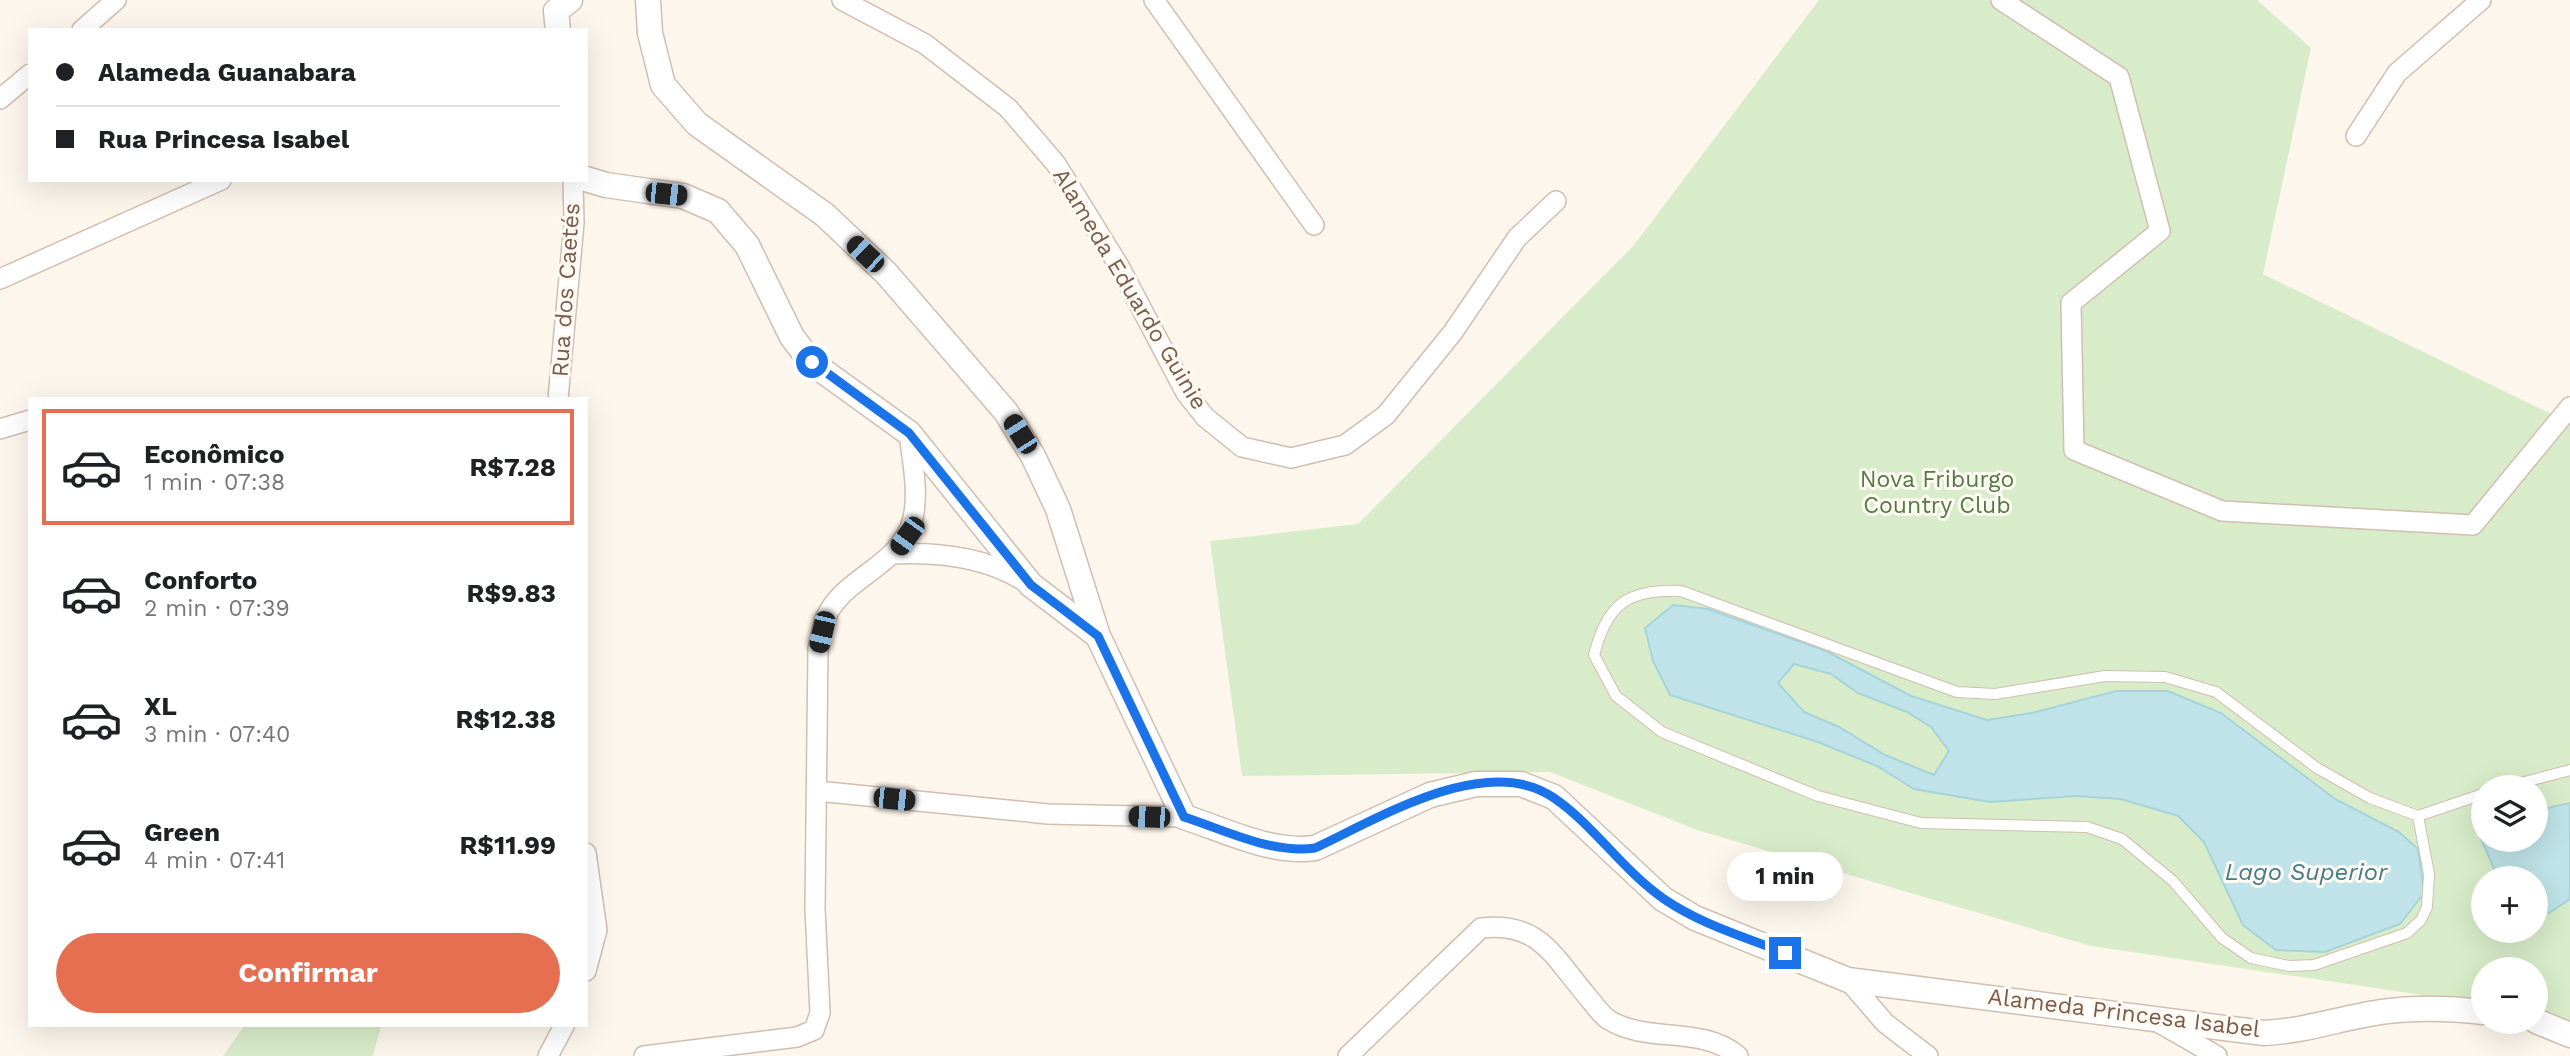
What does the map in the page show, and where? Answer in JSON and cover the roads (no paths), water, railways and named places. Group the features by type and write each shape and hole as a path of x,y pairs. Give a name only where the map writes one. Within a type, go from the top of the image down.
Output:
{"street":[{"path":"84,28 117,0"},
{"path":"648,0 655,59 663,85 697,124 835,225 886,273 1006,412 1033,456 1058,509 1098,636 1184,817 1048,814 817,791"},
{"name":"Alameda Eduardo Guinie","path":"842,0 925,44 1008,108 1056,164 1119,266 1186,393 1205,417 1241,447 1291,458 1345,445 1387,415 1453,332 1517,238 1556,201"},
{"path":"1154,0 1314,225"},
{"path":"2001,0 2119,77 2160,231 2071,303 2074,450 2222,511 2473,525 2570,407"},
{"path":"2356,136 2397,73 2481,0"},
{"path":"0,99 28,76"},
{"path":"588,179 682,196 718,211 747,245 792,337 812,362 909,433 1031,585"},
{"path":"0,279 217,182"},
{"name":"Rua dos Caetés","path":"558,397 573,223 573,182"},
{"path":"0,429 28,421"},
{"path":"645,1056 797,1037 814,1030 820,1013 815,908 815,722 818,649 826,616 847,591 894,554 907,536 916,497 909,433"},
{"path":"894,554 935,554 1005,569 1031,585 1098,636"},
{"name":"Alameda Princesa Isabel","path":"1184,817 1280,848 1297,850 1315,848 1430,795 1476,784 1521,784 1554,797 1663,899 1695,918 1848,980 2264,1033 2299,1031 2380,1012 2447,1007 2471,1010"},
{"path":"588,867 597,930 588,964"},
{"path":"1348,1056 1481,928 1505,925 1531,933 1606,1018 1626,1029 1704,1039 1729,1049 1738,1056"},
{"path":"1848,980 1885,1023 1928,1056"},
{"path":"2155,1021 2217,1056"},
{"path":"2548,1026 2570,1035"},
{"path":"548,1056 563,1027"}],"lane":[{"path":"2418,816 2429,874 2427,907 2421,920 2407,933 2314,965 2289,966 2251,958 2222,938 2173,881 2122,839 2087,827 1921,823 1818,796 1662,732 1616,696 1594,655 1602,624 1622,603 1654,590 1681,591 1957,692 1995,694 2105,676 2165,677 2216,692 2317,768 2370,799 2418,816 2471,798"},
{"path":"2548,776 2570,771"}],"water":[{"name":"Lago Superior","path":"1673,605 1708,609 1826,651 1911,696 1987,720 2032,713 2116,691 2168,691 2221,713 2335,799 2399,832 2418,849 2424,893 2400,924 2325,952 2276,950 2243,925 2204,842 2178,816 2121,799 2076,796 1990,802 1914,789 1877,766 1818,742 1670,695 1653,661 1645,628","holes":["1794,664 1831,674 1858,693 1907,712 1931,727 1949,751 1934,775 1885,755 1839,727 1804,712 1778,683"]},
{"path":"2570,803 2570,899 2549,913 2548,866 2493,866 2487,852 2548,852 2548,808"}],"park label":[{"name":"Nova Friburgo Country Club","path":"1937,492"}]}
